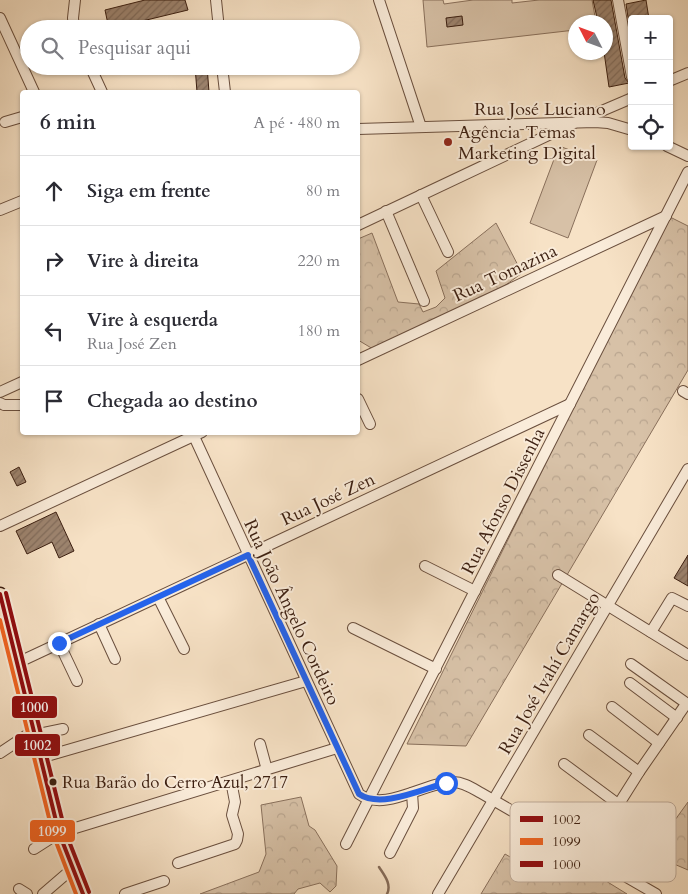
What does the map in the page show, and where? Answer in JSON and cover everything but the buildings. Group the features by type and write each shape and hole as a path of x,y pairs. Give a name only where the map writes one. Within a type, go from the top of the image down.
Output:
{"main road":[{"path":"0,594 59,833 83,894"}],"street":[{"path":"73,20 75,0"},
{"path":"216,0 218,20"},
{"path":"379,0 421,127"},
{"path":"618,0 629,60"},
{"path":"0,18 20,62"},
{"path":"673,79 688,73"},
{"path":"26,75 33,90"},
{"path":"94,75 101,90"},
{"path":"223,75 224,90"},
{"path":"360,224 576,122 628,100"},
{"path":"5,122 20,118"},
{"name":"Rua José Luciano","path":"360,129 576,122 608,123 628,129"},
{"path":"673,149 688,156"},
{"name":"Rua Afonso Dissenha","path":"346,844 688,172"},
{"path":"421,195 448,252"},
{"path":"0,210 20,202"},
{"path":"386,212 424,301"},
{"name":"Rua Tomazina","path":"360,359 666,216"},
{"path":"0,392 20,383"},
{"path":"0,403 4,405 20,405"},
{"path":"360,403 370,424"},
{"name":"Rua José Zen","path":"17,663 570,404"},
{"path":"0,526 193,435"},
{"name":"Rua João Ângelo Cordeiro","path":"195,435 248,555 356,789 364,797 370,799"},
{"name":"Rua José Ivahí Camargo","path":"438,894 688,469"},
{"path":"425,566 475,591"},
{"path":"558,575 688,655"},
{"path":"158,597 184,649"},
{"path":"652,632 672,598 688,606"},
{"path":"99,624 115,659"},
{"path":"352,628 436,669"},
{"path":"59,643 77,681"},
{"path":"619,802 686,703 631,664"},
{"path":"40,758 306,681"},
{"path":"630,683 677,718"},
{"path":"612,707 659,743"},
{"path":"0,753 34,733 63,729"},
{"path":"589,735 639,772"},
{"path":"260,744 266,770"},
{"path":"34,848 59,833 338,748"},
{"path":"564,764 615,802"},
{"path":"178,864 235,844 238,840 232,815 235,802 231,781"},
{"path":"370,799 386,799 454,782 470,787 510,810"},
{"path":"390,853 413,808 412,793"},
{"path":"43,894 72,869"},
{"path":"125,894 164,881"},
{"path":"635,882 656,894"}],"green space":[{"path":"423,0 443,0 444,4 473,0 512,0 512,3 539,0 592,0 595,15 568,15 568,31 427,47"},
{"path":"559,146 597,160 568,238 530,223"},
{"path":"668,216 688,226 688,370 466,746 407,744"},
{"path":"496,223 522,273 499,290 373,349 360,341 360,238 372,233 398,302 419,304 423,312 436,307 445,298 436,271"},
{"path":"301,797 309,826 315,830 337,866 336,886 330,892 320,883 298,889 294,894 200,894 259,872 266,854 261,805"},
{"path":"688,802 688,870 676,865 676,819"},
{"path":"505,854 510,857 510,882 608,882 627,894 481,894"}],"waterway":[{"path":"379,867 388,883 387,894"}],"transit line":[{"name":"1000","path":"6,593 65,831 89,892"},
{"name":"1002","path":"0,594 59,833 83,894"},
{"name":"1099","path":"0,620 53,834 76,894"}],"place":[{"name":"Agência Temas Marketing Digital","path":"448,142"},
{"name":"Rua Barão do Cerro Azul, 2717","path":"53,782"}],"route":[{"path":"59,643 248,555 359,794 370,799 386,799 446,783"}]}
